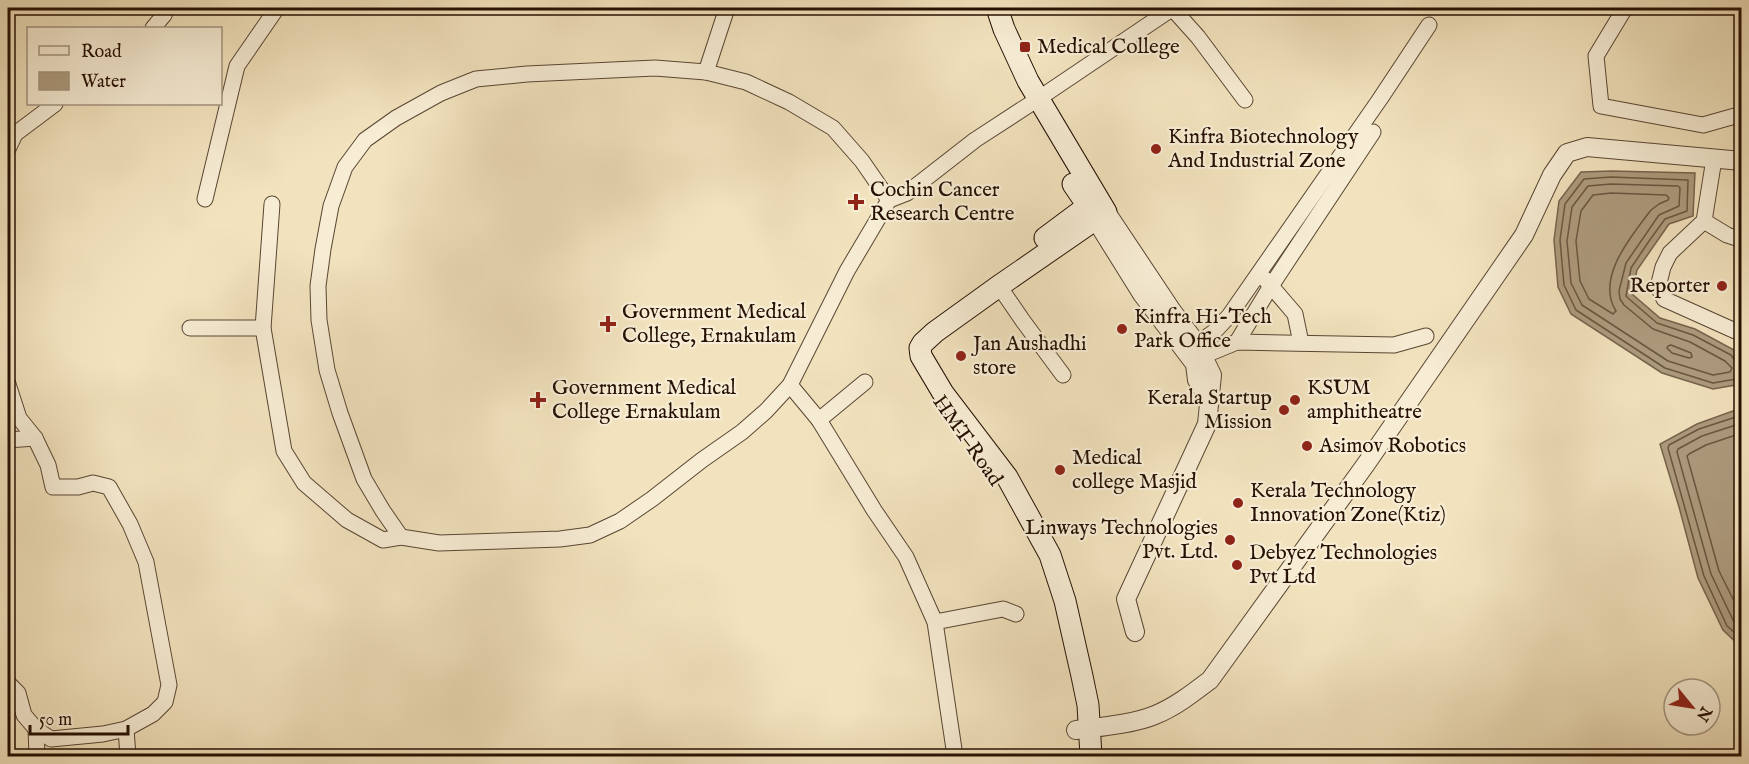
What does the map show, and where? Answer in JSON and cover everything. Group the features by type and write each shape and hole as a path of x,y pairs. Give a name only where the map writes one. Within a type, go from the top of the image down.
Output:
{"main road":[{"path":"983,8 998,49 1033,102 1097,210"},
{"path":"997,8 1033,102"},
{"name":"HMT Road","path":"1073,658 1065,601 1050,555 1007,477 955,410 921,356 920,348 923,343 1097,210"},
{"name":"HMT Road","path":"1076,756 1088,705 1041,560 993,476 920,374 908,350 911,341 922,328 939,315 1097,210"},
{"name":"HMT Road","path":"1083,729 1090,756"}],"street":[{"path":"154,27 164,15 166,8"},
{"path":"205,199 237,66 277,8"},
{"path":"706,72 727,8"},
{"path":"272,204 263,328 284,451 304,483 347,520 383,540 401,537 439,543 560,539 590,535 620,521 742,432 766,411 790,385 847,271 889,200 907,193 975,140 1172,8 1245,100"},
{"path":"1626,8 1596,56 1601,106 1703,125 1742,114"},
{"path":"1200,350 1229,316 1429,25"},
{"path":"401,537 382,511 364,479 340,413 327,370 318,286 331,206 345,167 365,140 396,118 441,93 476,79 645,68 706,72 746,82 789,102 832,128 862,161 889,200"},
{"path":"8,149 15,134 54,105"},
{"path":"8,118 15,134"},
{"path":"1237,342 1271,286 1373,132"},
{"path":"1083,729 1154,716 1188,697 1210,680 1366,464 1524,236 1552,175 1567,153 1587,147 1742,161"},
{"path":"1714,159 1704,221 1670,253 1663,267 1658,287 1664,299 1742,334"},
{"path":"1097,210 1200,350 1212,375 1208,424 1126,598 1135,632"},
{"path":"1097,210 1142,294 1195,364 1197,380 1210,402"},
{"path":"1704,221 1727,235 1742,240"},
{"path":"1258,272 1295,314 1302,343"},
{"path":"999,286 1063,375"},
{"path":"190,328 263,328"},
{"path":"1200,350 1237,342 1394,345 1426,336"},
{"path":"819,420 866,382"},
{"path":"8,384 19,418 35,438 48,465 53,487 93,483 109,487 130,524 146,562 169,685 165,702 153,714 126,729 103,734 51,739 36,729 24,715 18,693 8,683"},
{"path":"790,385 819,420 874,510 906,557 934,622 955,756"},
{"path":"8,440 35,438"},
{"path":"934,622 1003,609 1016,614"},
{"path":"36,729 37,756"},
{"path":"126,729 128,756"}],"water":[{"path":"1581,172 1695,173 1693,216 1669,224 1637,270 1632,294 1660,318 1695,329 1736,351 1741,361 1741,384 1713,389 1662,373 1571,314 1558,287 1554,240 1559,201"},
{"path":"1741,408 1741,647 1723,630 1698,578 1660,444 1697,424"}],"place":[{"name":"Medical College","path":"1025,47"},
{"name":"Kinfra Biotechnology And Industrial Zone","path":"1156,149"},
{"name":"Cochin Cancer Research Centre","path":"856,202"},
{"name":"Reporter","path":"1722,286"},
{"name":"Government Medical College, Ernakulam","path":"608,324"},
{"name":"Kinfra Hi-Tech Park Office","path":"1122,329"},
{"name":"Jan Aushadhi store","path":"961,356"},
{"name":"Government Medical College Ernakulam","path":"538,400"},
{"name":"KSUM amphitheatre","path":"1295,400"},
{"name":"Kerala Startup Mission","path":"1284,410"},
{"name":"Asimov Robotics","path":"1307,446"},
{"name":"Medical college Masjid","path":"1060,470"},
{"name":"Kerala Technology Innovation Zone(Ktiz)","path":"1238,503"},
{"name":"Linways Technologies Pvt. Ltd.","path":"1230,540"},
{"name":"Debyez Technologies Pvt Ltd","path":"1237,565"}]}
